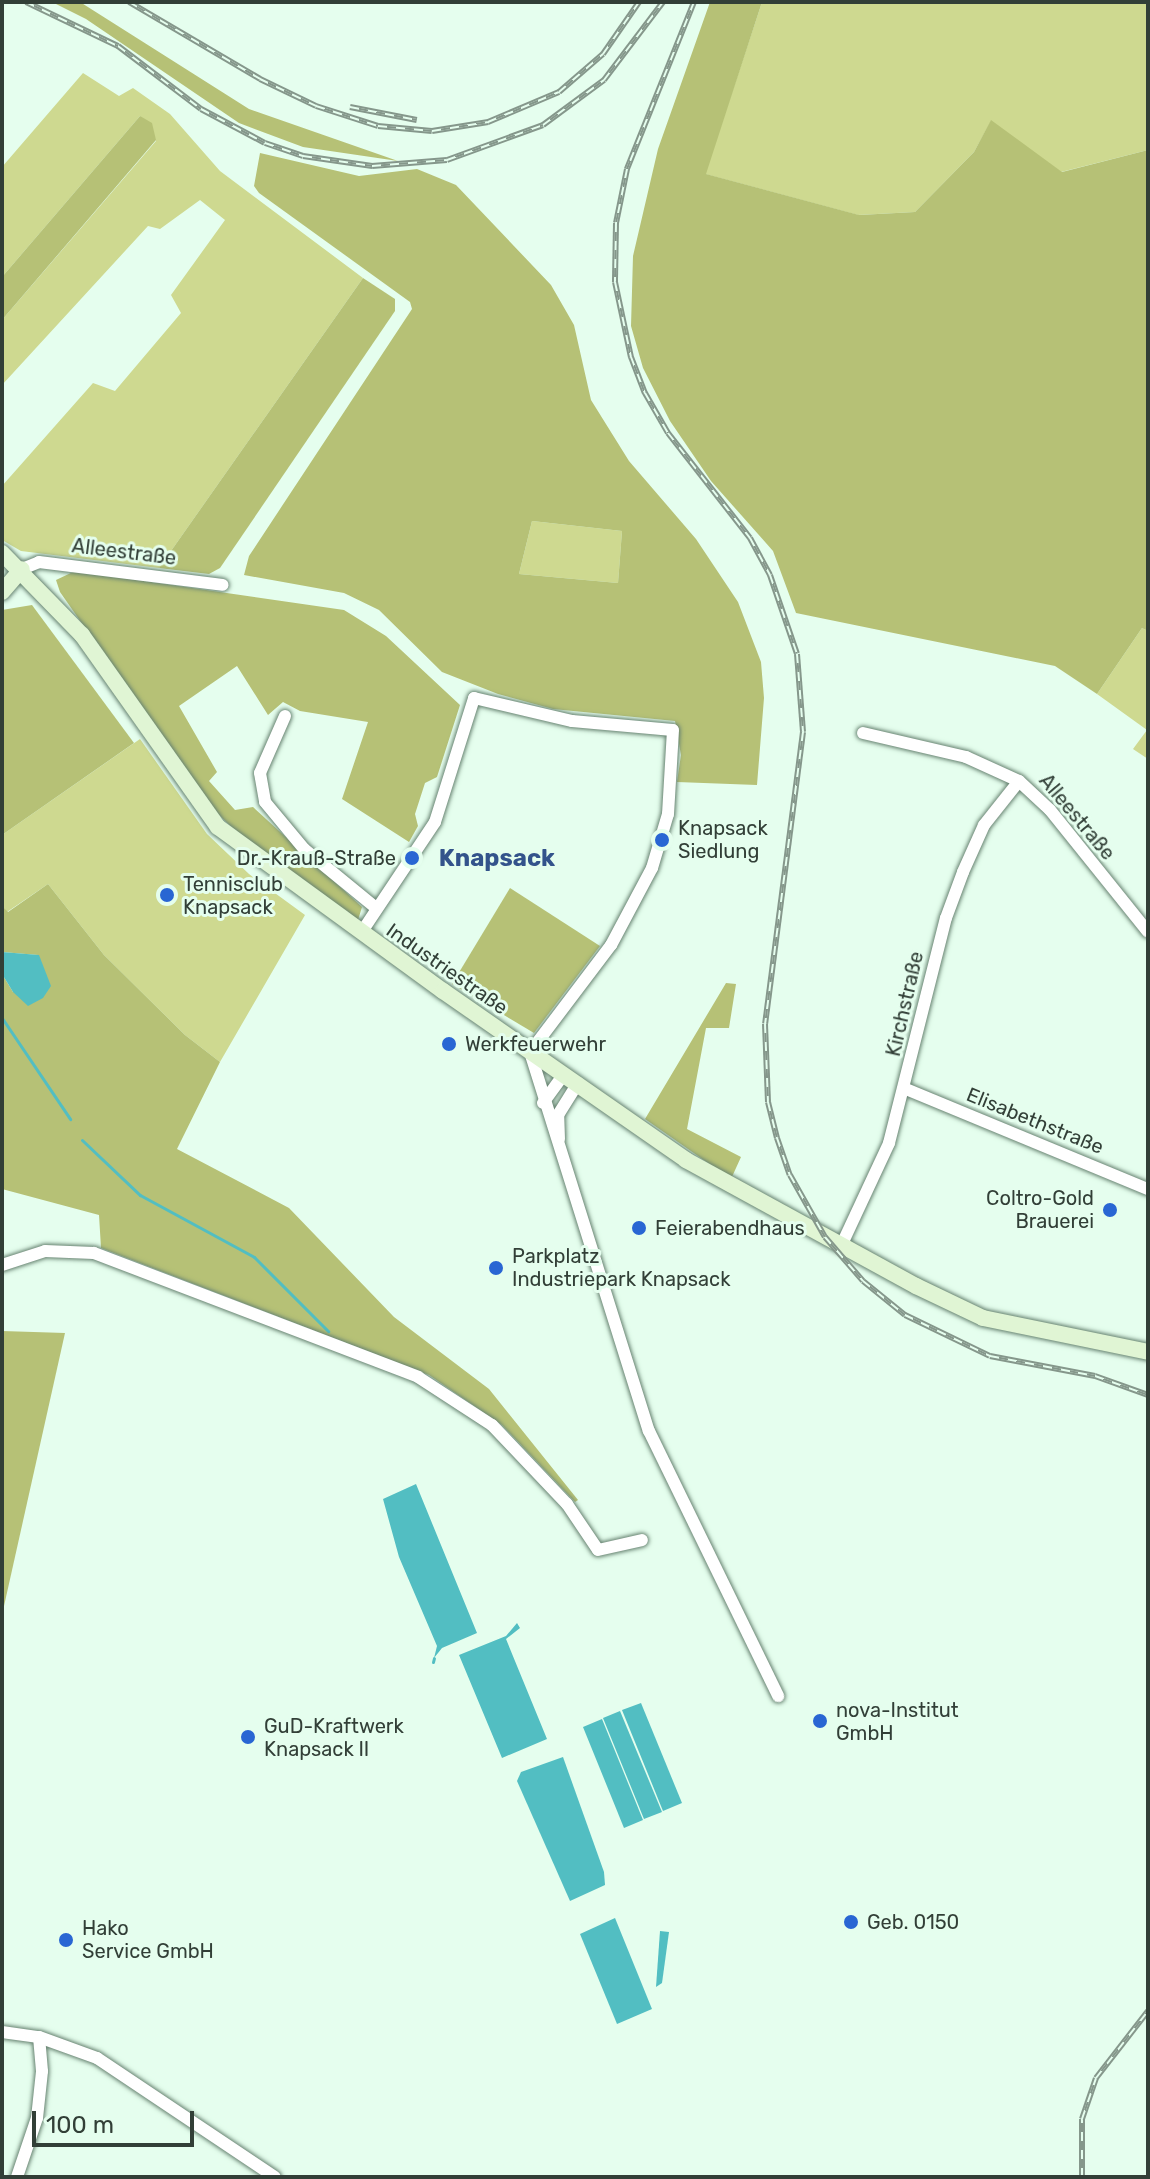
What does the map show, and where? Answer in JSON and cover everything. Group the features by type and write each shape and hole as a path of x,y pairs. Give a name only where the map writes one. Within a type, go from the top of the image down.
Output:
{"main road":[{"name":"Industriestraße","path":"2,553 22,569 82,635 218,827 530,1052 686,1160 983,1318 1148,1352"},
{"path":"2,574 22,569"},
{"path":"2,592 22,569"}],"street":[{"name":"Alleestraße","path":"22,569 39,562 223,585"},
{"path":"361,933 435,822 474,698 572,721 673,730 668,814 652,868 611,945 530,1052 543,1103 559,1142 649,1431 778,1696"},
{"path":"285,716 260,773 265,802 304,849 376,908"},
{"name":"Alleestraße","path":"863,733 966,757 1019,781 1050,810 1148,932"},
{"name":"Kirchstraße","path":"842,1244 889,1143 906,1089 946,918 984,825 1019,781"},
{"path":"543,1103 571,1079"},
{"path":"559,1142 558,1115 571,1079"},
{"name":"Elisabethstraße","path":"906,1089 1148,1189"},
{"path":"2,1265 45,1251 94,1253 418,1377 470,1409 512,1444 567,1504 598,1550 642,1540"},
{"path":"2,2032 39,2037 77,2048 132,2078 275,2177"},
{"path":"17,2177 37,2118 42,2071 39,2037"}],"green space":[{"path":"52,2 80,2 249,109 398,161 303,147 239,123 86,19"},
{"path":"710,2 762,2 706,174 859,215 915,212 974,152 991,120 1062,172 1148,150 1148,631 1142,628 1097,694 1055,666 796,613 773,551 711,481 670,421 643,368 631,326 633,256 658,149"},
{"path":"762,2 1148,2 1148,150 1061,172 991,121 974,152 915,212 858,215 705,174"},
{"path":"83,73 119,96 133,88 170,114 220,171 363,278 159,568 21,551 2,540 2,486 93,383 115,391 181,313 171,295 225,220 200,200 160,229 148,226 2,385 2,320 156,141 140,116 2,277 2,167"},
{"path":"140,116 152,123 156,140 2,320 2,277"},
{"path":"260,153 359,176 417,169 456,185 551,285 574,325 591,400 629,461 696,539 738,602 761,662 764,698 757,785 677,782 681,755 675,721 553,709 498,694 442,672 379,610 344,593 244,575 249,556 412,309 410,302 259,193 254,186","holes":["532,521 622,531 618,583 519,574"]},
{"path":"363,278 395,299 395,311 220,568 209,574 159,568"},
{"path":"532,521 622,531 618,583 519,574"},
{"path":"75,571 344,610 386,636 460,705 437,777 425,783 415,814 418,826 409,842 342,799 368,722 300,711 283,702 268,715 237,666 179,706 217,772 209,781 235,810 253,807 362,907 358,920 248,843 209,805 60,592 56,580"},
{"path":"32,605 134,743 2,835 2,610"},
{"path":"1142,628 1148,631 1148,759 1133,749 1147,730 1097,694"},
{"name":"Tennisclub Knapsack","path":"140,739 207,834 249,874 305,915 220,1062 185,1035 104,955 48,884 7,912 2,906 2,835"},
{"path":"48,884 104,955 185,1035 220,1062 177,1149 289,1208 394,1317 489,1389 578,1500 575,1502 502,1425 429,1375 101,1248 99,1215 2,1189 2,974 13,992 38,955 2,952 2,906 8,912"},
{"path":"510,888 600,946 534,1033 452,984"},
{"path":"726,983 736,984 729,1028 706,1028 687,1129 741,1157 731,1179 645,1119"},
{"path":"2,1331 65,1333 2,1615"}],"water":[{"path":"2,952 39,955 51,986 43,998 28,1006 13,992 2,974"},
{"path":"416,1484 477,1633 442,1648 434,1658 437,1646 399,1557 383,1499"},
{"path":"517,1623 520,1628 506,1639 547,1739 502,1758 459,1655 506,1636"},
{"path":"641,1703 682,1803 663,1811 622,1710"},
{"path":"620,1711 662,1812 644,1819 603,1718"},
{"path":"602,1719 643,1820 624,1828 583,1727"},
{"path":"563,1757 604,1872 605,1885 570,1901 517,1781 521,1772"},
{"path":"615,1918 652,2009 617,2024 580,1934"},
{"path":"660,1931 669,1932 662,1983 656,1987"}],"waterway":[{"path":"2,1018 70,1119"},
{"path":"82,1140 140,1195 254,1257 328,1331"},
{"path":"433,1662 434,1658"}],"railway":[{"path":"26,2 118,46 201,109 265,143 303,156 372,166 447,160 543,125 604,80 663,2"},
{"path":"129,2 260,79 316,106 378,126 432,131 488,122 559,92 603,54 639,2"},
{"path":"694,2 627,169 616,223 615,282 631,357 645,393 668,433 750,538 770,575 797,654 803,732 765,1024 768,1102 777,1138 790,1175 825,1237 863,1281 905,1315 990,1356 1095,1376 1148,1395"},
{"path":"350,107 417,120"},
{"path":"1082,2177 1082,2119 1096,2078 1148,2011"}],"place":[{"name":"Knapsack Siedlung","path":"662,840"},
{"name":"Dr.-Krauß-Straße","path":"412,858"},
{"name":"Tennisclub Knapsack","path":"167,895"},
{"name":"Werkfeuerwehr","path":"449,1044"},
{"name":"Coltro-Gold Brauerei","path":"1110,1210"},
{"name":"Feierabendhaus","path":"639,1228"},
{"name":"Parkplatz Industriepark Knapsack","path":"496,1268"},
{"name":"nova-Institut GmbH","path":"820,1721"},
{"name":"GuD-Kraftwerk Knapsack II","path":"248,1737"},
{"name":"Geb. 0150","path":"851,1922"},
{"name":"Hako Service GmbH","path":"66,1940"}],"district":[{"name":"Knapsack","path":"497,859"}]}
